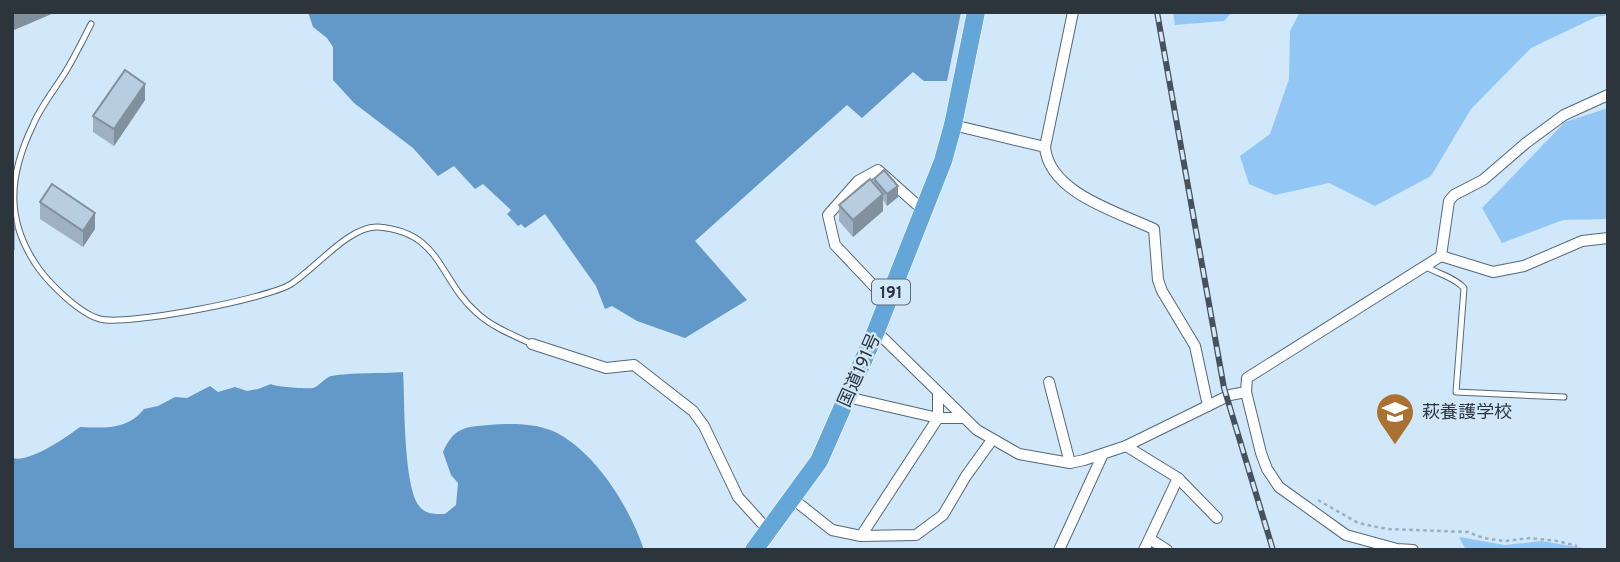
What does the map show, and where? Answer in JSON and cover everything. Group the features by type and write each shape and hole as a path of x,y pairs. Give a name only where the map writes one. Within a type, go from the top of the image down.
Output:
{"highway":[{"name":"国道191号","path":"754,550 818,461 876,331 943,161 976,12"}],"street":[{"path":"1073,12 1045,158 1062,183 1083,197 1154,229 1158,279 1162,291 1195,346 1208,407"},
{"path":"1441,256 1449,201 1454,195 1483,180 1564,115 1608,96"},
{"path":"953,125 1045,147"},
{"path":"888,301 835,245 828,215 858,181 878,170 924,211"},
{"path":"1413,550 1397,549 1346,535 1287,495 1267,469 1246,392 1247,378 1441,256 1493,272 1524,266 1582,242 1608,239"},
{"path":"876,331 938,394 992,440 1019,454 1070,463 1126,446 1230,395 1246,392"},
{"path":"532,344 606,368 634,365 676,397 693,411 704,426 738,497 768,530"},
{"path":"1049,382 1070,463"},
{"path":"861,536 938,418 938,394"},
{"path":"847,397 938,418 964,418"},
{"path":"793,499 832,530 861,536 916,536 943,515 992,440"},
{"path":"1126,446 1178,478 1217,518"},
{"path":"1059,550 1103,454"},
{"path":"1144,550 1178,478"},
{"path":"1150,538 1167,550"}],"lane":[{"path":"91,24 33,123 18,162 13,200 16,225 26,250 45,277 86,313 100,319 122,320 214,306 262,295 289,286 358,231 373,227 394,229 414,236 436,256 461,297 477,313 498,328 532,344"},
{"path":"1425,266 1438,275 1457,280 1464,288 1456,391 1564,397"}],"path":[{"path":"1311,496 1358,523 1387,529 1468,532 1483,538 1505,541 1530,538 1577,546"}],"shaded area":[{"path":"308,12 961,12 947,81 924,81 913,72 862,118 847,105 695,241 747,300 685,338 637,321 612,306 605,309 596,286 545,214 525,228 521,224 518,226 507,214 511,210 483,184 475,189 454,166 438,176 413,148 354,103 333,80 333,47 327,38 313,27"},
{"path":"1173,12 1232,12 1224,21 1175,25"},
{"path":"1300,12 1608,12 1608,15 1596,17 1531,48 1471,109 1431,176 1375,206 1329,183 1275,195 1249,184 1240,156 1270,134 1289,79 1290,31"},
{"path":"1608,108 1608,219 1563,220 1502,243 1482,208 1565,122"},
{"path":"403,372 410,482 414,497 423,510 431,514 445,514 456,505 458,483 451,475 443,452 456,433 481,426 534,426 559,434 599,469 630,517 644,550 12,550 12,458 19,459 37,453 80,427 123,424 138,416 144,409 158,406 175,397 187,398 210,386 218,392 235,387 247,391 271,384 310,388 331,376"},
{"path":"1459,537 1505,545 1541,541 1595,550 1466,550"}],"building":[{"path":"125,70 145,84 114,129 93,116"},
{"path":"884,170 898,186 887,194 874,179"},
{"path":"870,179 883,194 853,220 839,205"},
{"path":"52,184 95,213 83,231 40,202"},
{"path":"12,207 15,229 12,229"}],"railway":[{"path":"1157,12 1224,388 1273,550"}],"place":[{"name":"萩養護学校","path":"1395,446"}]}
